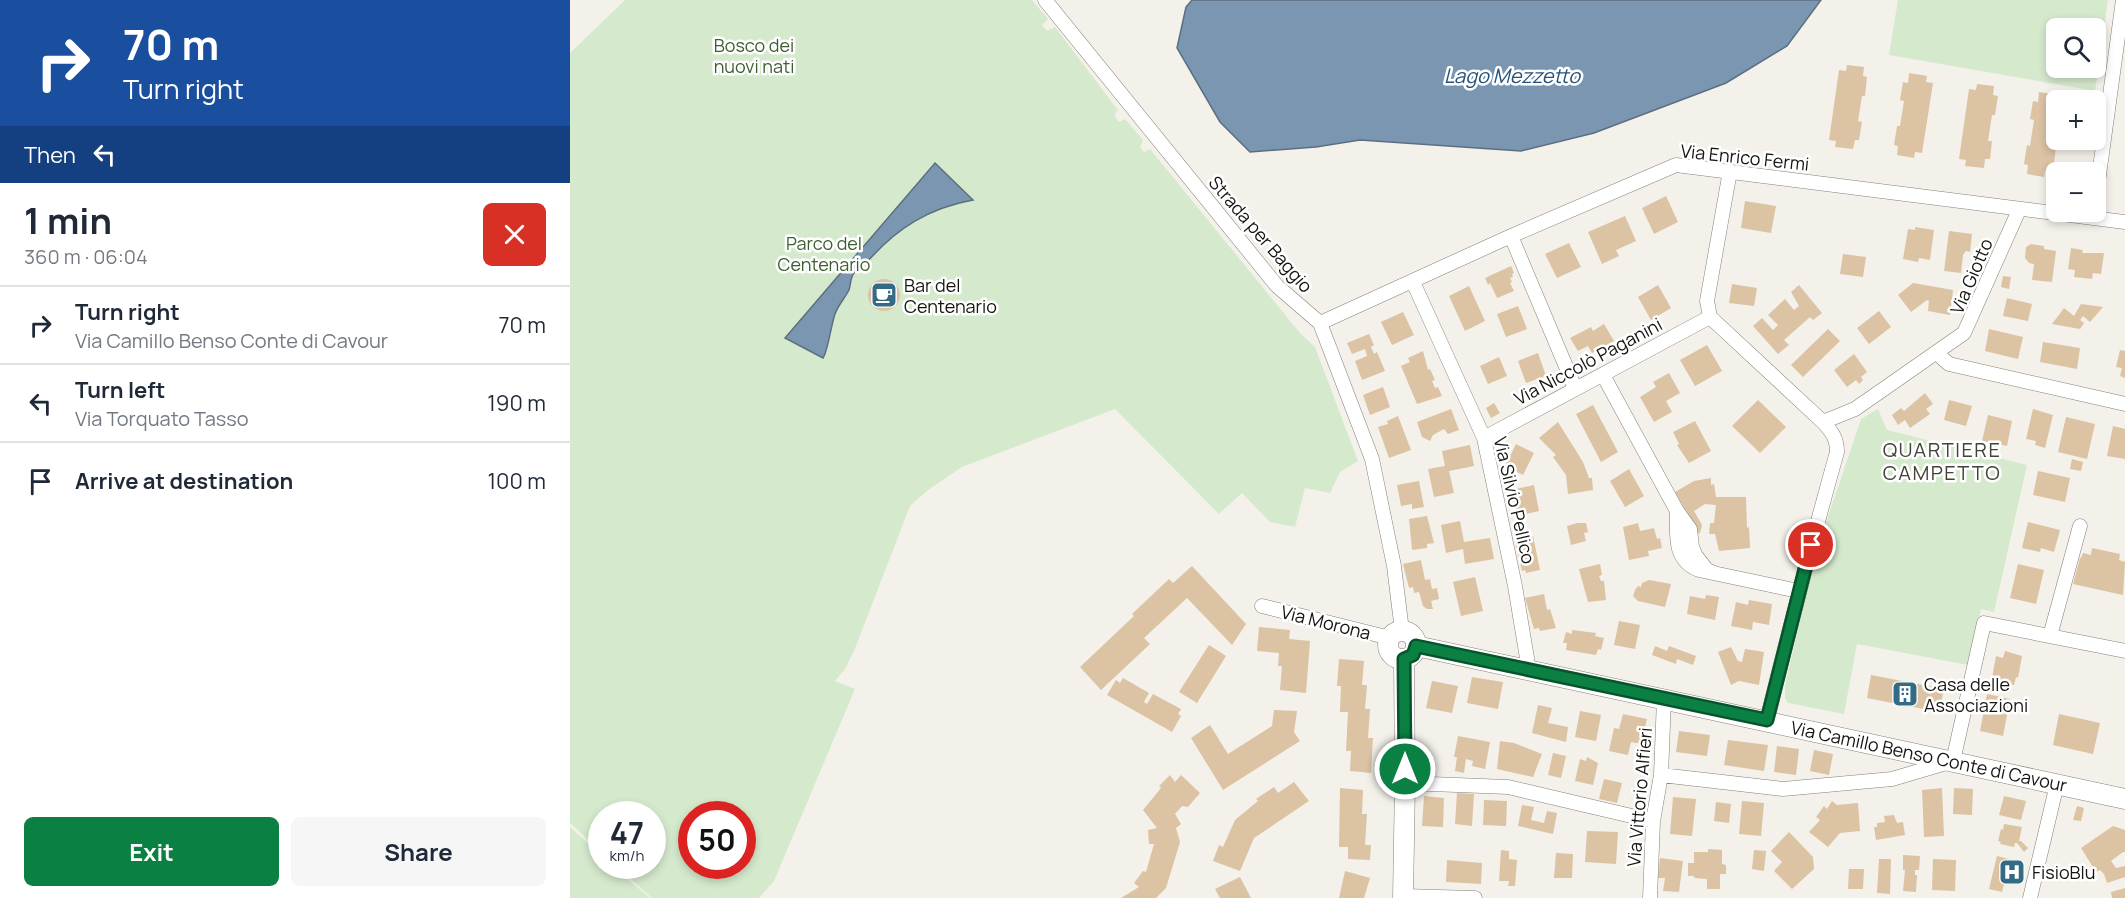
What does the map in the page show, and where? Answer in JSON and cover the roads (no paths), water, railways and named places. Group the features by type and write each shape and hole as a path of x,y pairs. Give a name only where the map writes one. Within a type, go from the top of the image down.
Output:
{"main road":[{"path":"1396,635 1388,645 1391,653 1396,658 1410,652 1403,897"},
{"name":"Via Camillo Benso Conte di Cavour","path":"1410,652 1526,668 2125,799"}],"street":[{"name":"Strada per Baggio","path":"1045,0 1276,286 1320,323"},
{"path":"2101,162 2123,0"},
{"name":"Via Enrico Fermi","path":"1320,323 1511,236 1676,165 2046,212"},
{"path":"1730,171 1707,301 1710,317 1823,422 1835,436 1837,452 1798,591 1767,720"},
{"name":"Via Giotto","path":"1823,422 1855,409 1958,339 1969,327 2019,210"},
{"name":"Via Enrico Fermi","path":"2106,218 2125,222"},
{"path":"1511,236 1575,388"},
{"name":"Via Silvio Pellico","path":"1413,282 1484,438 1515,586 1527,658 1526,668"},
{"name":"Via Niccolò Paganini","path":"1484,438 1710,317"},
{"path":"1320,323 1372,459 1394,566 1396,635"},
{"path":"1939,352 1949,364 2125,404"},
{"path":"1603,375 1677,511 1676,534 1679,553 1695,569 1798,591"},
{"name":"Via Giotto","path":"1835,436 1855,409"},
{"path":"2050,636 2080,526"},
{"name":"Via Morona","path":"1262,606 1396,635"},
{"path":"1661,775 1783,789 1892,779 1953,761 1984,623 2125,651"},
{"name":"Via Vittorio Alfieri","path":"1650,898 1653,821 1661,775 1664,699"},
{"path":"1405,783 1508,787 1653,821"},
{"path":"2030,898 2057,784"},
{"path":"1403,897 1476,898"}],"water":[{"name":"Lago Mezzetto","path":"1192,0 1821,0 1787,46 1726,83 1594,133 1521,151 1360,140 1316,147 1250,152 1220,122 1177,48 1186,7"},
{"path":"935,163 973,200 942,208 915,221 890,239 857,270 835,314 823,358 785,338"}],"place":[{"name":"Bar del Centenario","path":"884,295"},
{"name":"Casa delle Associazioni","path":"1905,694"},
{"name":"FisioBlu","path":"2012,872"}],"district":[{"name":"QUARTIERE CAMPETTO","path":"1942,460"}],"park label":[{"name":"Bosco dei nuovi nati","path":"754,55"},
{"name":"Parco del Centenario","path":"824,253"}]}
